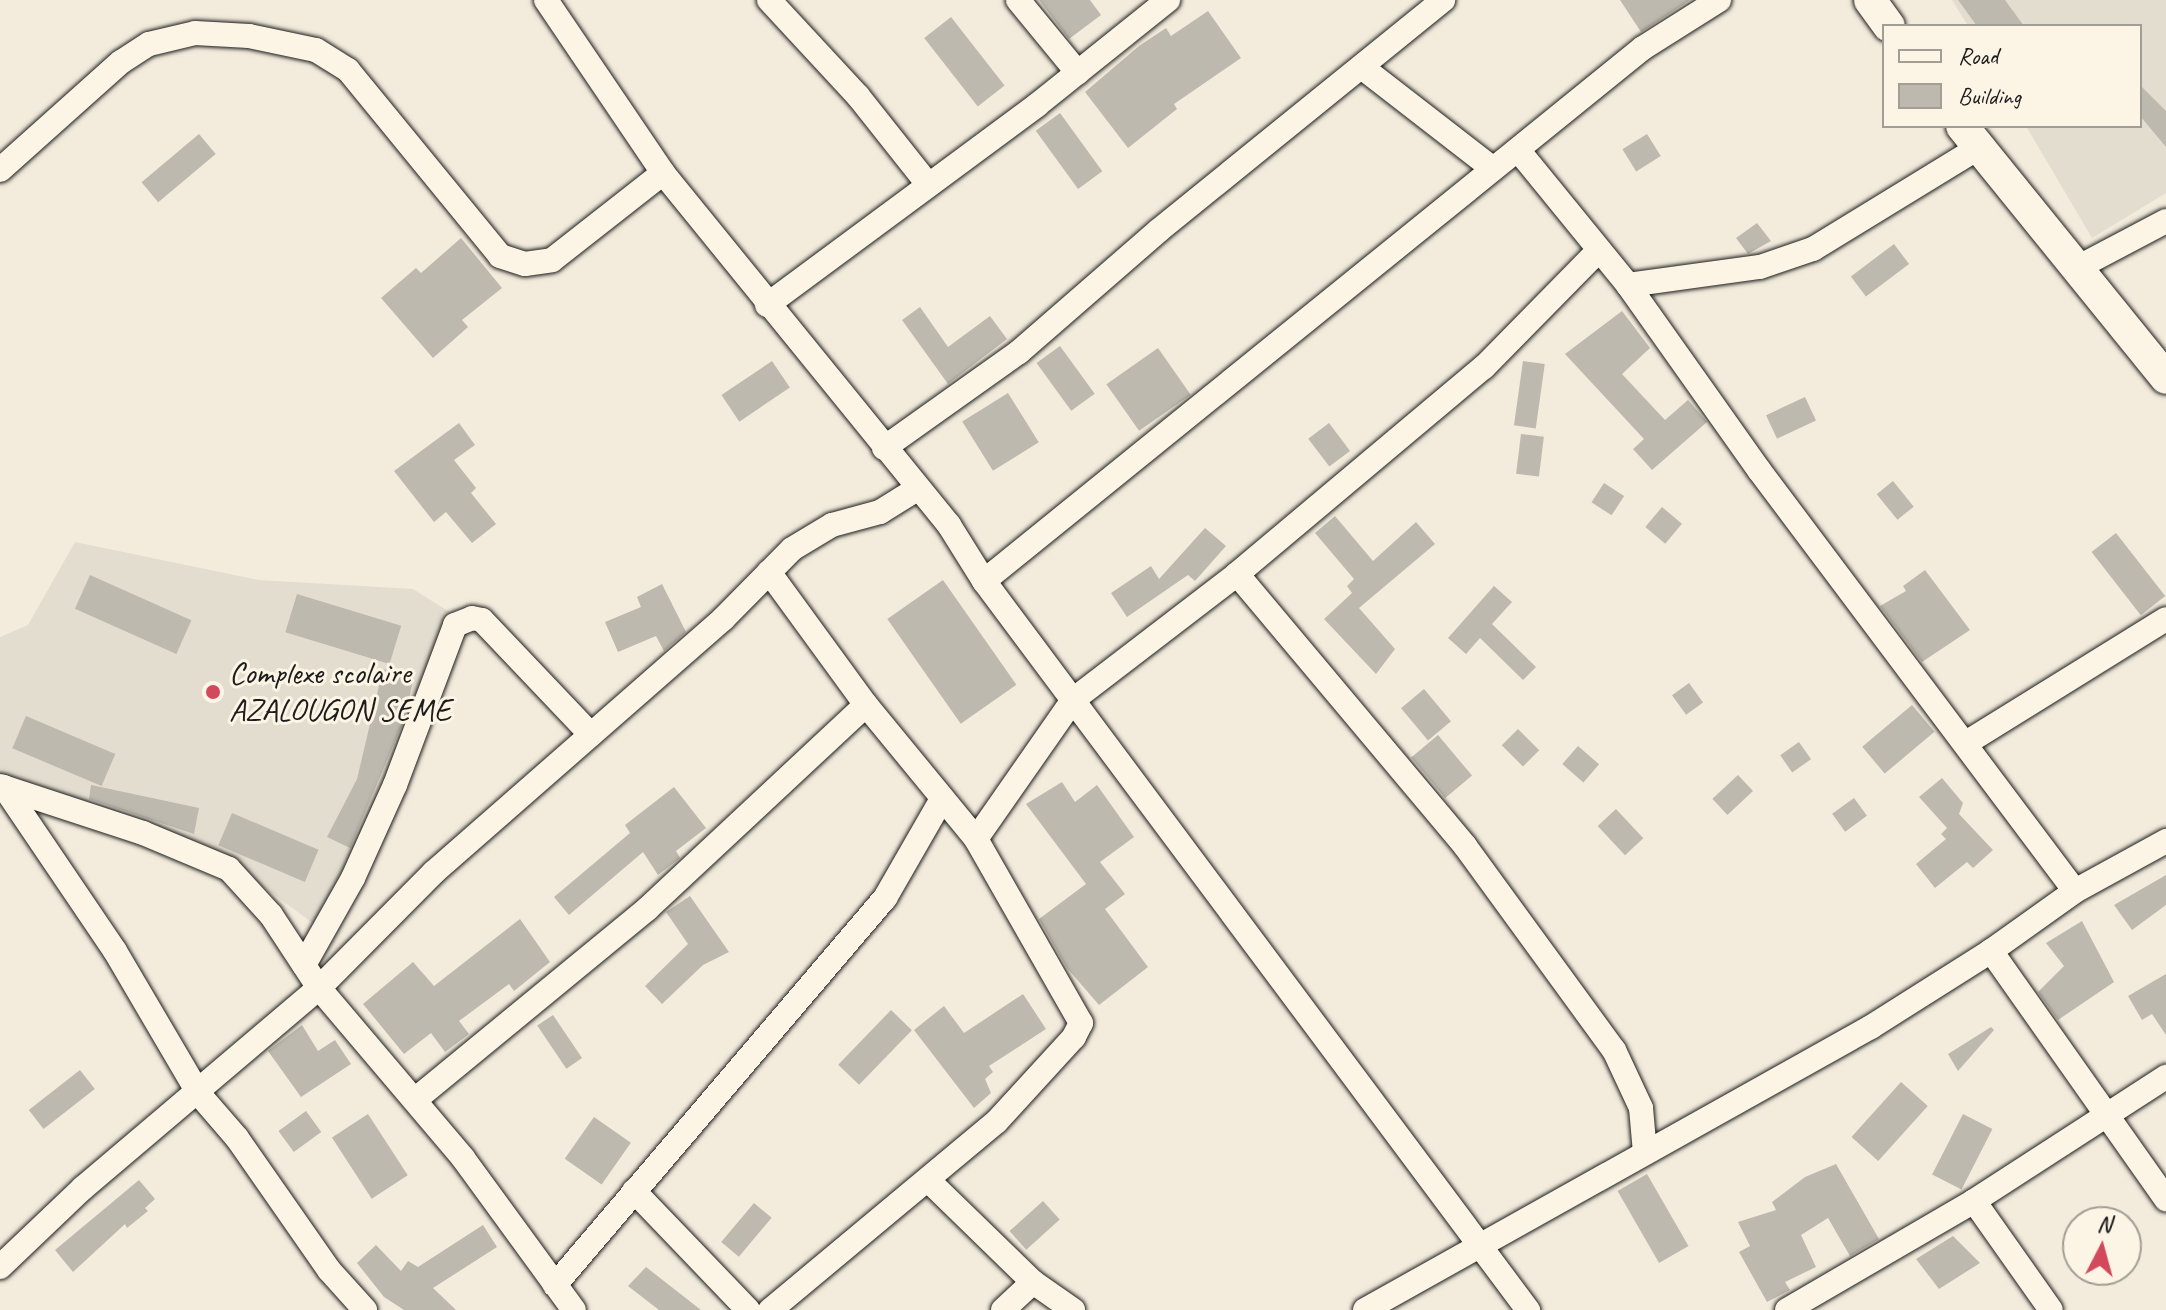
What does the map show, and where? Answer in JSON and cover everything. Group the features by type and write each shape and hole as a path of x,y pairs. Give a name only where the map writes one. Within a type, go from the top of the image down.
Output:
{"main road":[{"path":"1870,0 1888,24"},
{"path":"1970,137 2166,378"}],"street":[{"path":"546,0 663,173 767,305 949,525 984,581 1528,1310"},
{"path":"769,0 858,96 927,183"},
{"path":"1018,0 1078,73"},
{"path":"767,305 1078,73 1168,0"},
{"path":"884,448 1019,352 1158,231 1363,68 1443,0"},
{"path":"984,581 1643,48 1719,0"},
{"path":"0,170 121,62 149,44 195,33 249,36 316,50 348,70 500,256 525,264 552,260 663,173"},
{"path":"1363,68 1492,168"},
{"path":"1628,285 1760,267 1813,249 1970,137"},
{"path":"1518,150 1628,285 1759,470 2075,891"},
{"path":"2075,269 2166,221"},
{"path":"976,839 1073,700 1237,574 1484,367 1599,250"},
{"path":"0,1267 83,1188 199,1094 319,988 434,872 591,735 792,549 832,525 880,512 917,489"},
{"path":"769,572 866,705 976,839 1081,1023 1074,1037 996,1122 929,1181 770,1310"},
{"path":"1237,574 1465,846 1614,1050 1641,1108 1645,1153"},
{"path":"304,965 353,878 395,785 455,625 472,618 482,620 591,735"},
{"path":"1966,743 2166,619"},
{"path":"416,1099 647,909 866,705"},
{"path":"2,786 158,839 229,869 251,890 319,988 416,1099 574,1310"},
{"path":"2,786 115,951 199,1094 255,1161 329,1270 365,1310"},
{"path":"555,1285 885,898 942,799"},
{"path":"1365,1310 1478,1245 1605,1180 1645,1153 1871,1027 1991,951 2075,891 2166,841"},
{"path":"1991,951 2166,1199"},
{"path":"1787,1310 1974,1201 2166,1077"},
{"path":"929,1181 1033,1282 1073,1310"},
{"path":"634,1191 748,1310"},
{"path":"1974,1201 2051,1310"},
{"path":"1003,1310 1033,1282"}],"shaded area":[{"path":"1952,0 2166,0 2166,193 2092,238 2027,128 2142,128 2142,24 1967,24"},
{"name":"Complexe scolaire AZALOUGON SEME","path":"75,542 259,580 413,589 451,613 408,747 368,833 314,924 223,857 0,775 0,637 28,625"}],"building":[{"path":"1039,0 1090,0 1101,15 1069,39"},
{"path":"1620,0 1690,0 1641,32"},
{"path":"1958,0 2005,0 2023,24 1976,24"},
{"path":"1208,11 1241,58 1174,104 1177,109 1128,148 1085,92 1139,46 1166,28 1171,36"},
{"path":"951,17 1005,86 978,106 924,38"},
{"path":"2142,87 2166,111 2166,147 2142,118"},
{"path":"1060,113 1102,171 1078,189 1036,131"},
{"path":"199,134 216,154 158,202 142,182"},
{"path":"1647,134 1661,156 1636,171 1622,149"},
{"path":"1757,223 1771,241 1748,254 1736,238"},
{"path":"461,238 502,288 462,320 468,327 433,358 381,298 416,268 421,273"},
{"path":"1894,244 1909,264 1866,296 1851,276"},
{"path":"920,307 948,347 990,316 1007,339 948,384 902,320"},
{"path":"1622,311 1650,348 1622,374 1665,420 1688,400 1707,422 1652,470 1633,449 1644,439 1565,354"},
{"path":"1060,346 1095,394 1071,411 1037,363"},
{"path":"1158,348 1191,395 1139,431 1106,384"},
{"path":"772,361 790,388 739,422 721,395"},
{"path":"1523,361 1545,364 1536,428 1514,425"},
{"path":"1008,393 1039,442 993,471 962,422"},
{"path":"1805,397 1816,421 1777,439 1766,415"},
{"path":"459,423 475,445 454,460 476,488 471,493 496,524 472,543 446,512 434,522 394,471"},
{"path":"1329,423 1350,451 1329,467 1308,439"},
{"path":"1521,434 1544,437 1539,477 1516,474"},
{"path":"1893,481 1914,507 1897,520 1877,494"},
{"path":"1604,483 1624,496 1612,515 1591,502"},
{"path":"1662,507 1682,524 1665,544 1645,527"},
{"path":"1335,516 1373,561 1416,522 1435,544 1359,608 1395,649 1376,674 1324,619 1352,593 1347,586 1354,579 1315,533"},
{"path":"1205,528 1226,546 1195,581 1188,575 1127,617 1111,593 1151,566 1159,579"},
{"path":"2116,533 2165,596 2141,615 2092,552"},
{"path":"1925,570 1970,630 1922,662 1880,606 1906,591 1903,586"},
{"path":"90,575 191,620 176,654 75,609"},
{"path":"943,580 1016,685 961,724 887,619"},
{"path":"662,584 686,632 664,651 656,636 618,652 605,622 641,607 637,597"},
{"path":"1494,586 1512,602 1492,624 1536,667 1523,680 1480,638 1466,654 1448,638"},
{"path":"297,594 401,626 390,664 285,632"},
{"path":"383,669 414,676 404,720 350,848 327,837 357,779"},
{"path":"1689,683 1703,702 1686,715 1672,695"},
{"path":"1424,689 1451,721 1428,740 1401,708"},
{"path":"1912,705 1934,732 1885,774 1862,747"},
{"path":"26,716 115,754 102,786 12,748"},
{"path":"1518,729 1539,750 1523,766 1502,745"},
{"path":"1438,735 1472,776 1445,798 1411,757"},
{"path":"1799,742 1811,759 1792,772 1780,755"},
{"path":"1578,746 1599,764 1583,782 1562,764"},
{"path":"1738,775 1753,791 1727,815 1712,799"},
{"path":"1942,778 1963,803 1959,814 1993,850 1973,868 1967,862 1935,888 1916,864 1946,839 1941,834 1947,828 1919,797"},
{"path":"1062,782 1075,802 1097,785 1134,837 1100,862 1125,894 1105,909 1148,967 1099,1005 1067,968 1039,919 1086,884 1026,804"},
{"path":"91,785 199,808 194,834 89,799"},
{"path":"674,787 706,828 676,851 680,858 658,875 643,852 569,915 554,897 630,833 625,825"},
{"path":"1854,798 1867,816 1845,832 1832,814"},
{"path":"1616,809 1643,838 1625,855 1598,826"},
{"path":"232,813 319,850 305,882 218,845"},
{"path":"2166,875 2166,905 2132,930 2114,905"},
{"path":"690,896 729,952 703,965 662,1004 645,986 688,944 666,912"},
{"path":"520,919 550,962 514,991 509,984 459,1021 469,1034 445,1052 431,1033 404,1054 363,1004 413,962 434,986"},
{"path":"2082,921 2114,982 2058,1020 2038,992 2064,966 2046,943"},
{"path":"2166,974 2166,1035 2152,1014 2142,1020 2128,996"},
{"path":"1023,994 1046,1029 989,1066 993,1072 985,1079 991,1093 974,1108 914,1030 944,1006 964,1033"},
{"path":"891,1010 912,1030 859,1085 838,1065"},
{"path":"553,1015 582,1058 566,1069 537,1026"},
{"path":"302,1025 318,1051 335,1040 351,1064 301,1097 268,1051"},
{"path":"1991,1027 1994,1030 1958,1071 1948,1054"},
{"path":"80,1070 95,1089 44,1129 29,1110"},
{"path":"1901,1082 1928,1106 1878,1161 1851,1137"},
{"path":"306,1111 321,1132 294,1152 278,1131"},
{"path":"368,1114 408,1175 372,1199 332,1137"},
{"path":"1963,1114 1992,1129 1962,1190 1932,1175"},
{"path":"594,1117 631,1143 602,1185 565,1159"},
{"path":"1836,1164 1879,1239 1850,1256 1828,1218 1801,1235 1816,1267 1785,1282 1790,1290 1767,1302 1739,1252 1750,1246 1738,1222 1776,1210 1772,1202 1805,1177"},
{"path":"1647,1174 1688,1246 1659,1263 1618,1191"},
{"path":"139,1180 155,1199 145,1208 148,1211 127,1228 125,1224 73,1272 55,1250"},
{"path":"1043,1201 1060,1220 1026,1250 1010,1231"},
{"path":"754,1203 772,1218 739,1257 721,1242"},
{"path":"483,1225 497,1247 433,1288 456,1310 404,1310 384,1297 357,1263 376,1245 401,1271 408,1261 418,1267"},
{"path":"1953,1236 1980,1263 1939,1289 1916,1259"},
{"path":"646,1267 701,1310 659,1310 628,1286"}],"place":[{"name":"Complexe scolaire AZALOUGON SEME","path":"213,692"}]}
